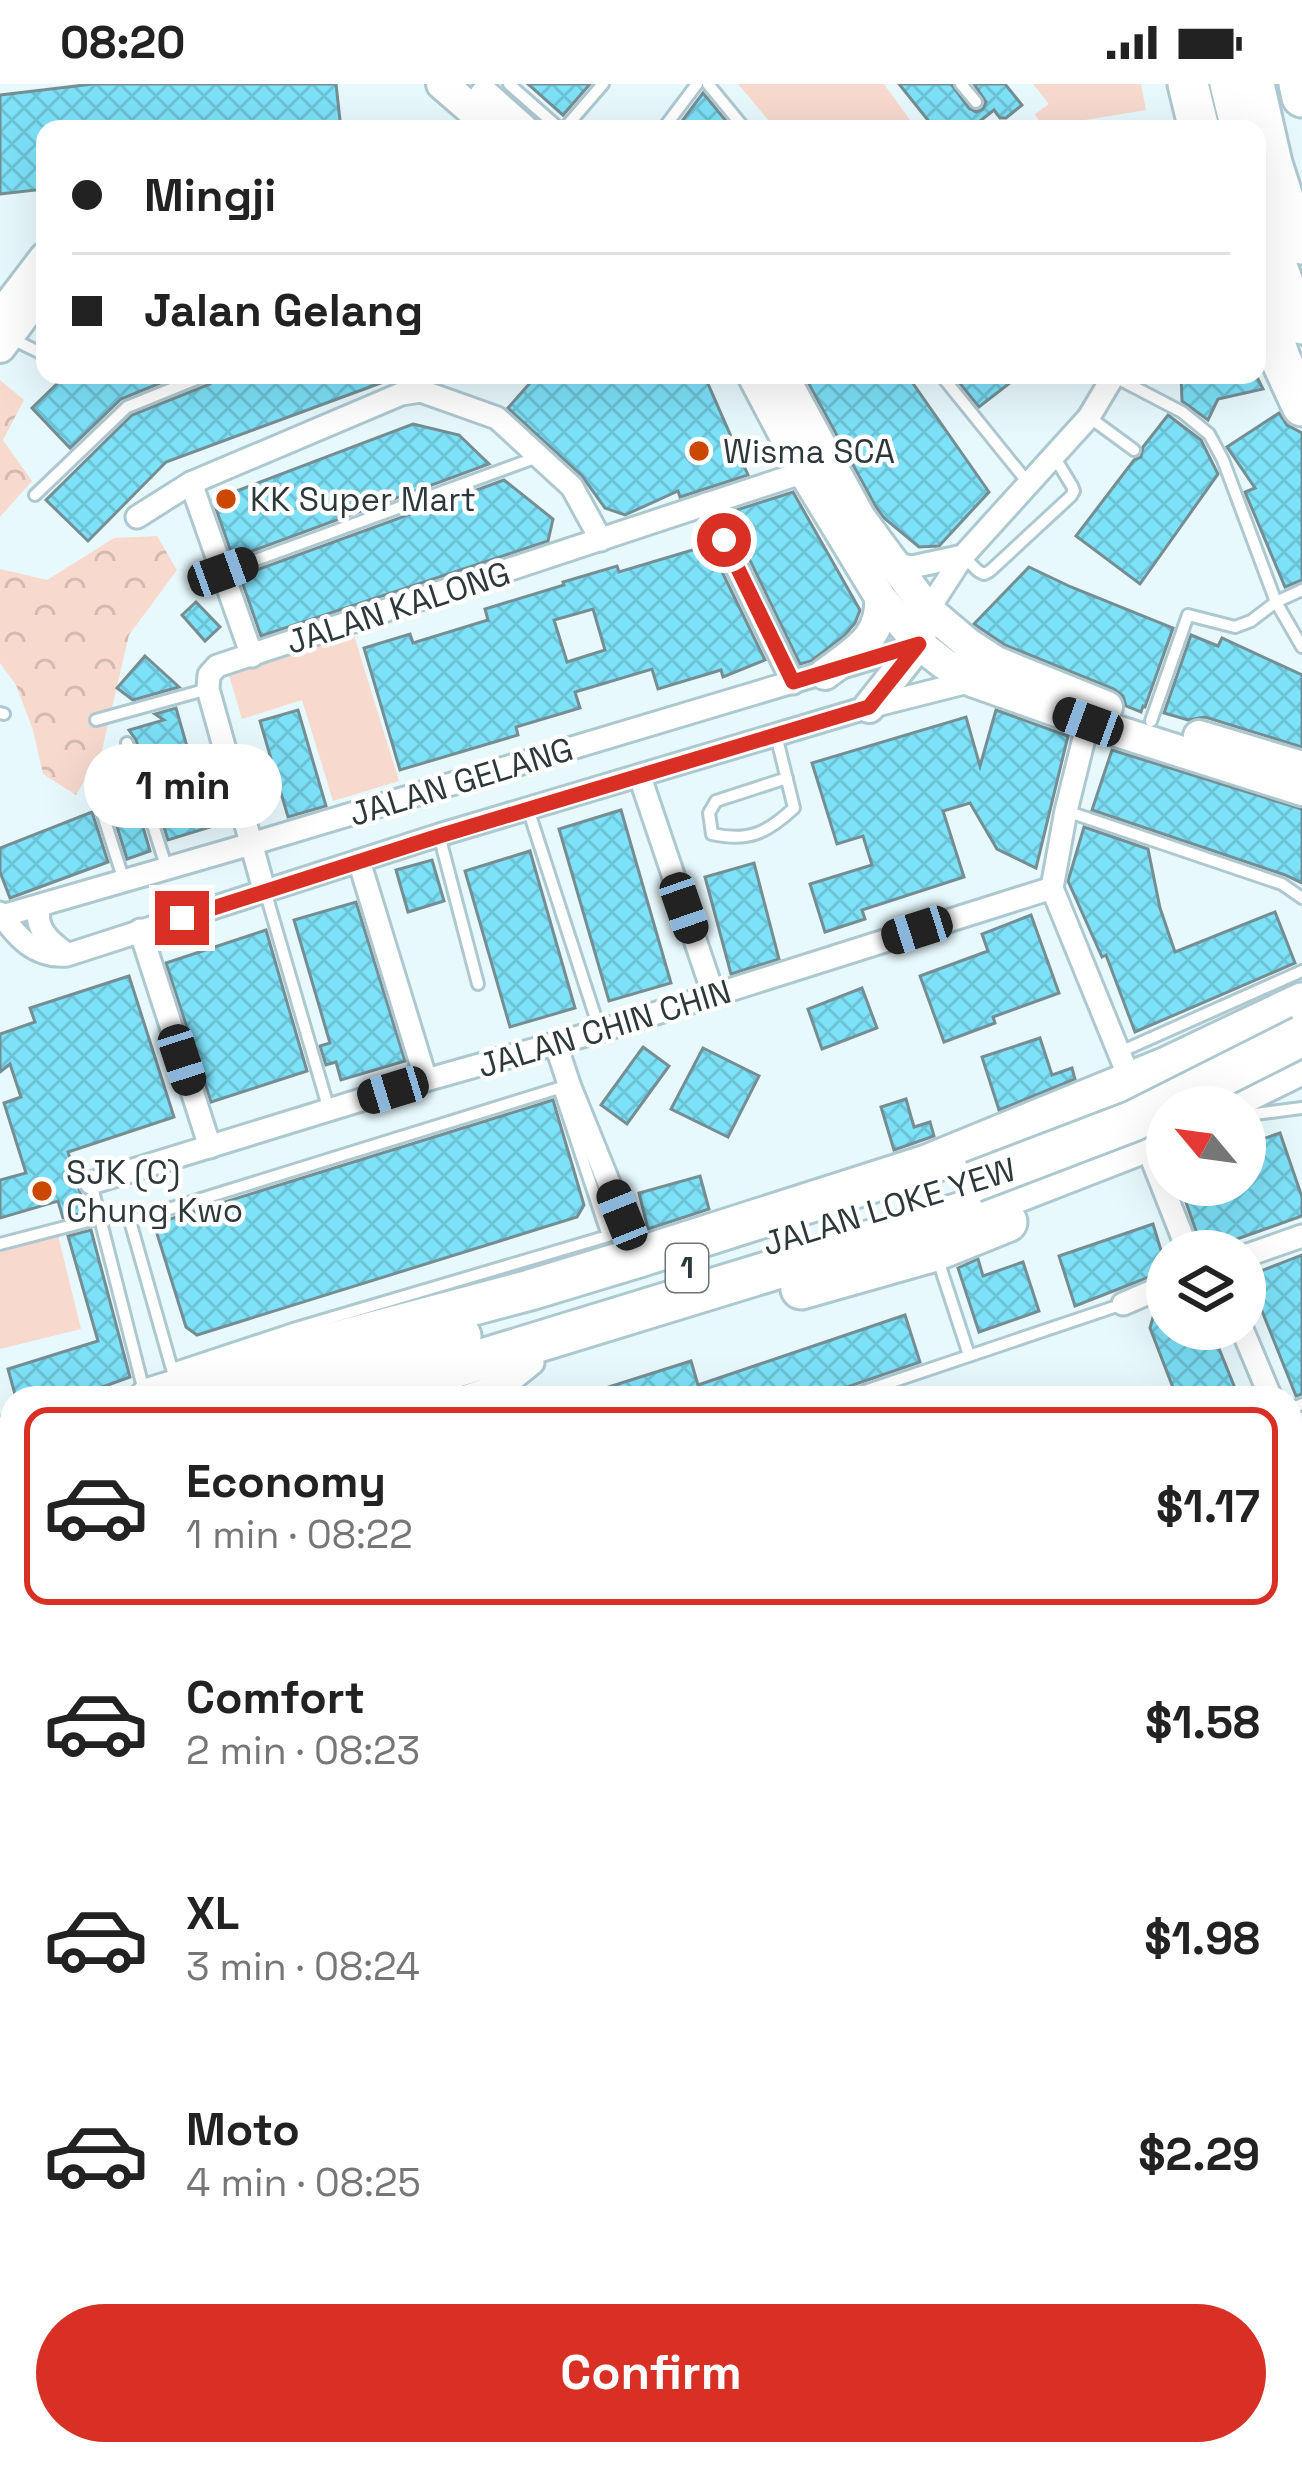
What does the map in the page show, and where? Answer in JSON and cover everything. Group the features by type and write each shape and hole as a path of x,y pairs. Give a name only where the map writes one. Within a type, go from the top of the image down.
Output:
{"highway":[{"path":"1188,84 1197,120"},
{"path":"1298,84 1302,97"},
{"path":"1266,314 1302,406"},
{"path":"179,1386 306,1337 457,1320 530,1290 927,1166 1125,1067 1302,1003"},
{"path":"1260,1022 1282,1025 1302,1039"},
{"name":"JALAN LOKE YEW","path":"278,1386 405,1324 976,1194 1302,1039"},
{"path":"1266,1097 1301,1090"},
{"path":"1266,1108 1301,1090"},
{"name":"JALAN LOKE YEW","path":"452,1385 976,1194 1133,1147 1146,1148"},
{"path":"452,1385 480,1373 533,1363 935,1251 1146,1156"}],"main road":[{"path":"1227,84 1236,120"},
{"path":"1256,84 1265,120"},
{"path":"1266,126 1302,247"},
{"path":"1266,228 1302,327"}],"street":[{"path":"442,84 484,120"},
{"path":"472,84 512,120"},
{"path":"2,333 36,274"},
{"path":"2,333 36,301"},
{"path":"137,517 191,483 416,384"},
{"path":"420,384 497,418 572,487 601,540"},
{"path":"758,384 804,472 880,597 919,644 943,663 972,680 1088,722 1302,790"},
{"path":"787,384 849,499 891,563 928,610 967,643 1084,700 1302,767"},
{"path":"928,610 963,556 1089,418 1109,384"},
{"name":"JALAN KALONG","path":"208,689 209,675 217,666 804,472"},
{"path":"191,483 253,656"},
{"path":"706,504 793,682"},
{"path":"891,563 912,567 963,556"},
{"path":"869,707 919,644 921,618 891,563"},
{"path":"825,674 871,637 880,622 880,597"},
{"path":"919,644 940,644 993,667 1011,668"},
{"name":"JALAN GELANG","path":"919,644 1,914 35,950 67,955 439,836 972,680"},
{"path":"208,689 265,893"},
{"path":"1088,722 1052,888 1125,1067"},
{"path":"640,776 714,996"},
{"path":"359,861 426,1080"},
{"name":"JALAN CHIN CHIN","path":"92,1183 556,1045 1052,888"},
{"path":"40,905 38,921 43,932 67,955"},
{"path":"140,930 210,1148"},
{"path":"556,1045 640,1257"},
{"path":"1266,1249 1302,1236"},
{"path":"1123,1304 1146,1294"},
{"path":"1252,1350 1266,1386"}],"lane":[{"path":"509,84 551,120"},
{"path":"570,120 603,84"},
{"path":"671,120 697,84"},
{"path":"708,84 738,120"},
{"path":"961,84 976,102"},
{"path":"2,333 36,353"},
{"path":"35,495 127,407 184,384"},
{"path":"948,384 1028,484"},
{"path":"1131,384 1182,412 1209,434 1276,602 1302,647"},
{"path":"1089,418 1134,450"},
{"path":"223,572 541,456"},
{"path":"963,556 978,572 990,571 1071,496 1072,487 1055,458"},
{"path":"1151,721 1188,615 1235,626 1302,590"},
{"path":"96,720 208,689"},
{"path":"776,735 787,778 794,808 773,828 748,837 712,834 709,813 716,801 787,778"},
{"path":"127,743 166,869"},
{"path":"98,802 124,881"},
{"path":"528,809 600,1031"},
{"path":"1066,811 1282,884 1302,898"},
{"path":"439,836 478,984"},
{"path":"265,893 329,1110"},
{"path":"1125,1067 1302,971"},
{"path":"306,1337 172,1369 130,1221 559,1088 608,1237 405,1324"},
{"name":"JALAN CHIN CHIN","path":"92,1183 145,1386"},
{"path":"0,1244 100,1218"},
{"path":"935,1251 969,1355"},
{"path":"879,1386 1123,1304"}],"green space":[{"path":"738,84 884,84 910,120 768,120"},
{"path":"1033,84 1141,84 1146,110 1085,120 1038,120 1035,114 1049,104"},
{"path":"0,380 24,400 3,440 32,481 0,517"},
{"path":"157,536 177,570 129,635 102,750 76,795 43,774 16,685 0,663 0,569 47,580 114,538"},
{"path":"353,632 399,781 333,801 302,700 242,719 228,672"},
{"path":"58,1235 81,1329 0,1349 0,1252"}],"building":[{"path":"93,84 336,84 340,120 36,120 36,190 0,194 0,95"},
{"path":"528,84 590,84 563,115"},
{"path":"899,84 951,84 976,112 986,102 974,84 1005,84 1022,105 1006,118 994,110 981,120 928,120"},
{"path":"703,93 725,120 683,120"},
{"path":"57,384 158,384 121,399 70,448 32,408"},
{"path":"210,384 378,384 166,462 88,541 46,500 132,415"},
{"path":"529,384 708,384 748,475 680,497 678,491 625,515 605,508 582,476 508,408"},
{"path":"809,384 913,384 989,492 939,546 919,547 876,507"},
{"path":"960,384 1008,384 979,407"},
{"path":"1181,384 1260,384 1263,389 1218,399 1208,420 1182,401"},
{"path":"1279,413 1287,425 1302,433 1302,580 1285,587 1245,492 1255,488 1227,447"},
{"path":"1168,415 1201,440 1218,474 1140,584 1076,536 1141,457 1143,447"},
{"path":"413,424 459,435 489,464 233,558 213,500"},
{"path":"504,480 553,519 548,541 261,636 240,576"},
{"path":"793,492 860,610 844,636 800,664 727,513"},
{"path":"709,545 765,660 723,677 721,670 658,689 652,669 575,692 580,708 516,727 518,735 400,770 364,648 410,634 413,643 488,620 485,609 563,582 617,566 619,572","holes":["593,609 605,650 567,662 554,620"]},
{"path":"1029,567 1173,628 1141,712 1126,706 1114,689 1005,645 974,624"},
{"path":"196,602 220,627 205,641 182,615"},
{"path":"1191,635 1218,646 1222,638 1302,675 1302,747 1205,717 1188,720 1164,713"},
{"path":"145,656 179,687 133,700 117,688"},
{"path":"176,708 210,827 168,840 129,730 164,720 155,714"},
{"path":"298,710 326,806 288,817 260,721"},
{"path":"996,710 1068,736 1036,868 997,849 970,803 943,811 964,877 862,910 865,919 825,932 810,884 872,865 863,836 837,844 812,763 966,717 980,766"},
{"path":"1112,750 1302,809 1302,883 1092,810"},
{"path":"134,796 150,851 127,859 110,804"},
{"path":"621,810 671,983 609,1001 559,829"},
{"path":"92,812 108,862 10,898 0,872 0,848"},
{"path":"1084,827 1148,849 1175,952 1275,912 1295,963 1135,1032 1106,955 1102,957 1068,881"},
{"path":"530,851 575,1008 510,1027 465,871"},
{"path":"432,860 444,901 408,912 396,870"},
{"path":"754,863 779,959 731,974 705,877"},
{"path":"356,902 405,1061 341,1080 336,1062 326,1065 320,1046 330,1043 294,920"},
{"path":"1031,915 1059,993 993,1017 995,1023 944,1042 920,976 988,951 982,934"},
{"path":"266,930 307,1071 211,1102 166,963"},
{"path":"129,976 174,1117 68,1152 86,1212 63,1218 58,1201 0,1218 0,1180 26,1173 4,1103 21,1097 10,1064 0,1072 0,1034 35,1022 30,1008"},
{"path":"862,988 877,1028 822,1049 808,1009"},
{"path":"1040,1038 1052,1075 1072,1068 1075,1079 999,1110 982,1057"},
{"path":"643,1047 669,1066 627,1124 601,1105"},
{"path":"703,1048 759,1076 728,1137 671,1109"},
{"path":"906,1099 914,1127 930,1122 934,1136 894,1150 881,1107"},
{"path":"553,1100 584,1205 577,1217 197,1335 186,1327 154,1224"},
{"path":"1280,1133 1302,1197 1302,1216 1262,1230 1196,1230 1187,1206 1266,1206 1266,1138"},
{"path":"700,1176 709,1209 648,1229 639,1193"},
{"path":"1153,1224 1155,1230 1146,1230 1146,1278 1075,1306 1059,1256"},
{"path":"91,1230 130,1377 105,1386 13,1386 8,1369 98,1341 68,1236"},
{"path":"1302,1255 1302,1386 1292,1386 1266,1321 1266,1269"},
{"path":"978,1259 983,1276 1023,1262 1039,1311 979,1332 958,1268"},
{"path":"905,1315 920,1362 850,1386 612,1386 691,1361 698,1385"},
{"path":"1158,1350 1220,1350 1234,1386 1172,1386"}],"place":[{"name":"Wisma SCA","path":"699,451"},
{"name":"KK Super Mart","path":"226,499"},
{"name":"SJK (C) Chung Kwo","path":"42,1191"}],"route":[{"path":"182,918 869,707 919,644 793,682 724,540"}]}
